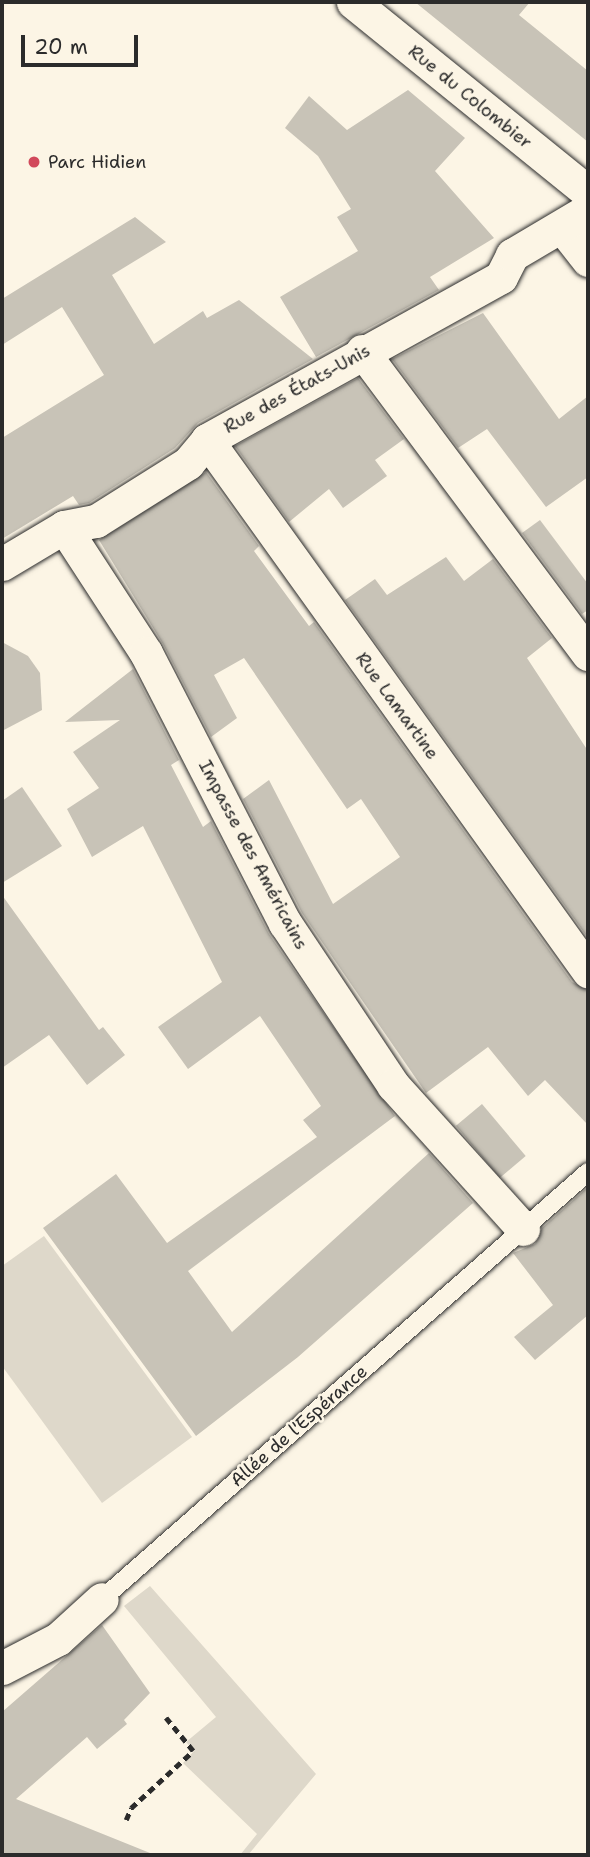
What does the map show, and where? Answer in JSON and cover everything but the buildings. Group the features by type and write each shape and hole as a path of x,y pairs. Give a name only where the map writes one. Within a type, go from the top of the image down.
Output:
{"street":[{"name":"Rue du Colombier","path":"352,2 588,192"},
{"path":"575,219 588,260"},
{"name":"Rue des États-Unis","path":"2,564 64,527 96,521 188,463 207,440 362,351 501,277 512,255 575,219"},
{"path":"362,351 588,654"},
{"name":"Rue Lamartine","path":"207,440 588,971"},
{"name":"Impasse des Américains","path":"64,527 146,653 285,923 393,1085 523,1229"},
{"name":"Allée de l'Espérance","path":"2,1668 58,1639 102,1599"}],"lane":[{"name":"Allée de l'Espérance","path":"102,1599 588,1172"}],"path":[{"path":"126,1820 131,1808 193,1751 166,1718"}],"shaded area":[{"path":"44,1236 192,1437 102,1503 2,1366 2,1266"},
{"path":"150,1586 316,1774 248,1855 240,1855 257,1834 183,1763 194,1751 186,1742 216,1717 124,1606"}],"place":[{"name":"Parc Hidien","path":"34,162"}]}
